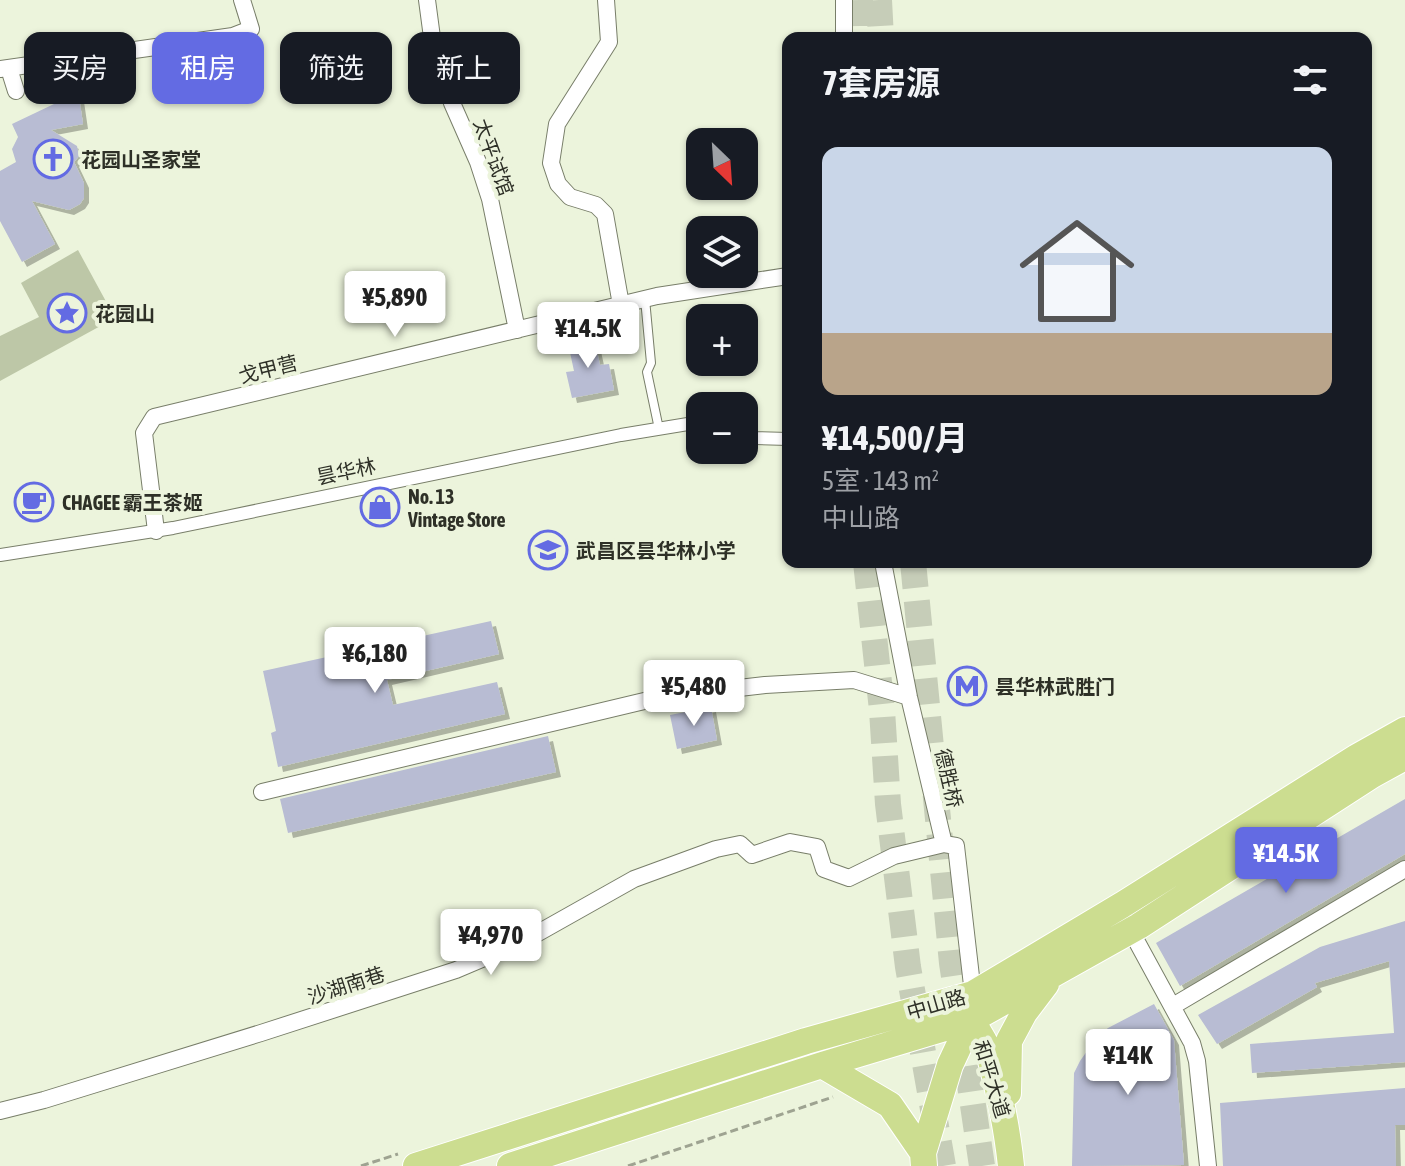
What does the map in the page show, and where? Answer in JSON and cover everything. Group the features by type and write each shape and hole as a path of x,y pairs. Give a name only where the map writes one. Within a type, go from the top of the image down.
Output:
{"main road":[{"name":"中山路","path":"416,1166 806,1041 972,1007 1122,905 1405,730"},
{"name":"中山路","path":"510,1166 822,1065 1054,974 1131,931 1372,775 1405,757"},
{"path":"1008,1129 1009,1041 1024,1013 1054,974"},
{"name":"和平大道","path":"972,1007 987,1047 1008,1129 1011,1166"},
{"path":"923,1159 950,1065 972,1007"},
{"path":"822,1065 890,1105 923,1159"}],"street":[{"path":"9,78 233,36 251,29 242,0"},
{"name":"太平试馆","path":"427,0 433,45 490,199 517,330"},
{"path":"606,0 609,42 557,124 551,163 558,184 570,197 596,205 605,214 621,305"},
{"path":"844,0 844,32"},
{"name":"戈甲营","path":"156,531 144,433 154,417 645,299 782,277"},
{"name":"昙华林","path":"0,555 156,531 686,424"},
{"path":"758,438 782,439"},
{"name":"德胜桥","path":"884,568 909,697 944,844 956,846 972,1007"},
{"path":"262,792 661,697 765,685 854,680 909,697"},
{"name":"沙湖南巷","path":"0,1111 218,1047 456,970 522,942 634,879 716,849 740,844 752,855 790,842 817,847 824,869 849,878 894,856 944,844"},
{"path":"1173,1006 1405,869"},
{"path":"1131,931 1192,1043 1197,1061 1208,1166"}],"lane":[{"path":"645,299 651,363 647,372 659,429"}],"path":[{"path":"628,1166 860,1087"}],"green space":[{"path":"78,250 115,318 0,381 0,336 39,317 21,283"}],"building":[{"path":"54,104 80,104 83,124 51,130 77,146 79,156 74,162 84,183 84,198 69,210 32,201 55,244 22,262 0,221 0,171 16,162 12,149 18,137 12,124"},
{"path":"594,337 600,365 609,364 614,390 572,398 566,372 574,371 568,343"},
{"path":"491,621 499,654 387,680 393,705 497,682 505,714 278,767 271,733 276,731 263,671"},
{"path":"711,707 717,740 677,749 670,715"},
{"path":"548,736 556,772 288,833 280,799"},
{"path":"1405,799 1405,854 1180,986 1156,943"},
{"path":"1405,921 1405,1062 1252,1073 1250,1044 1394,1033 1389,961 1315,983 1317,987 1217,1044 1198,1015 1320,947"},
{"path":"1154,1004 1174,1040 1184,1165 1072,1166 1074,1073 1080,1061 1097,1037 1108,1028"},
{"path":"1405,1088 1405,1125 1395,1125 1396,1166 1223,1166 1220,1103"}],"tunnel":[{"path":"860,0 861,32"},
{"path":"879,0 881,32"},
{"path":"867,568 882,710 888,804 908,967 943,1166"},
{"path":"914,568 952,963 982,1166"}],"place":[{"name":"花园山圣家堂","path":"53,159"},
{"name":"花园山","path":"67,313"},
{"name":"CHAGEE 霸王茶姬","path":"34,502"},
{"name":"No. 13 Vintage Store","path":"380,507"},
{"name":"武昌区昙华林小学","path":"548,550"},
{"name":"昙华林武胜门","path":"967,686"}]}
